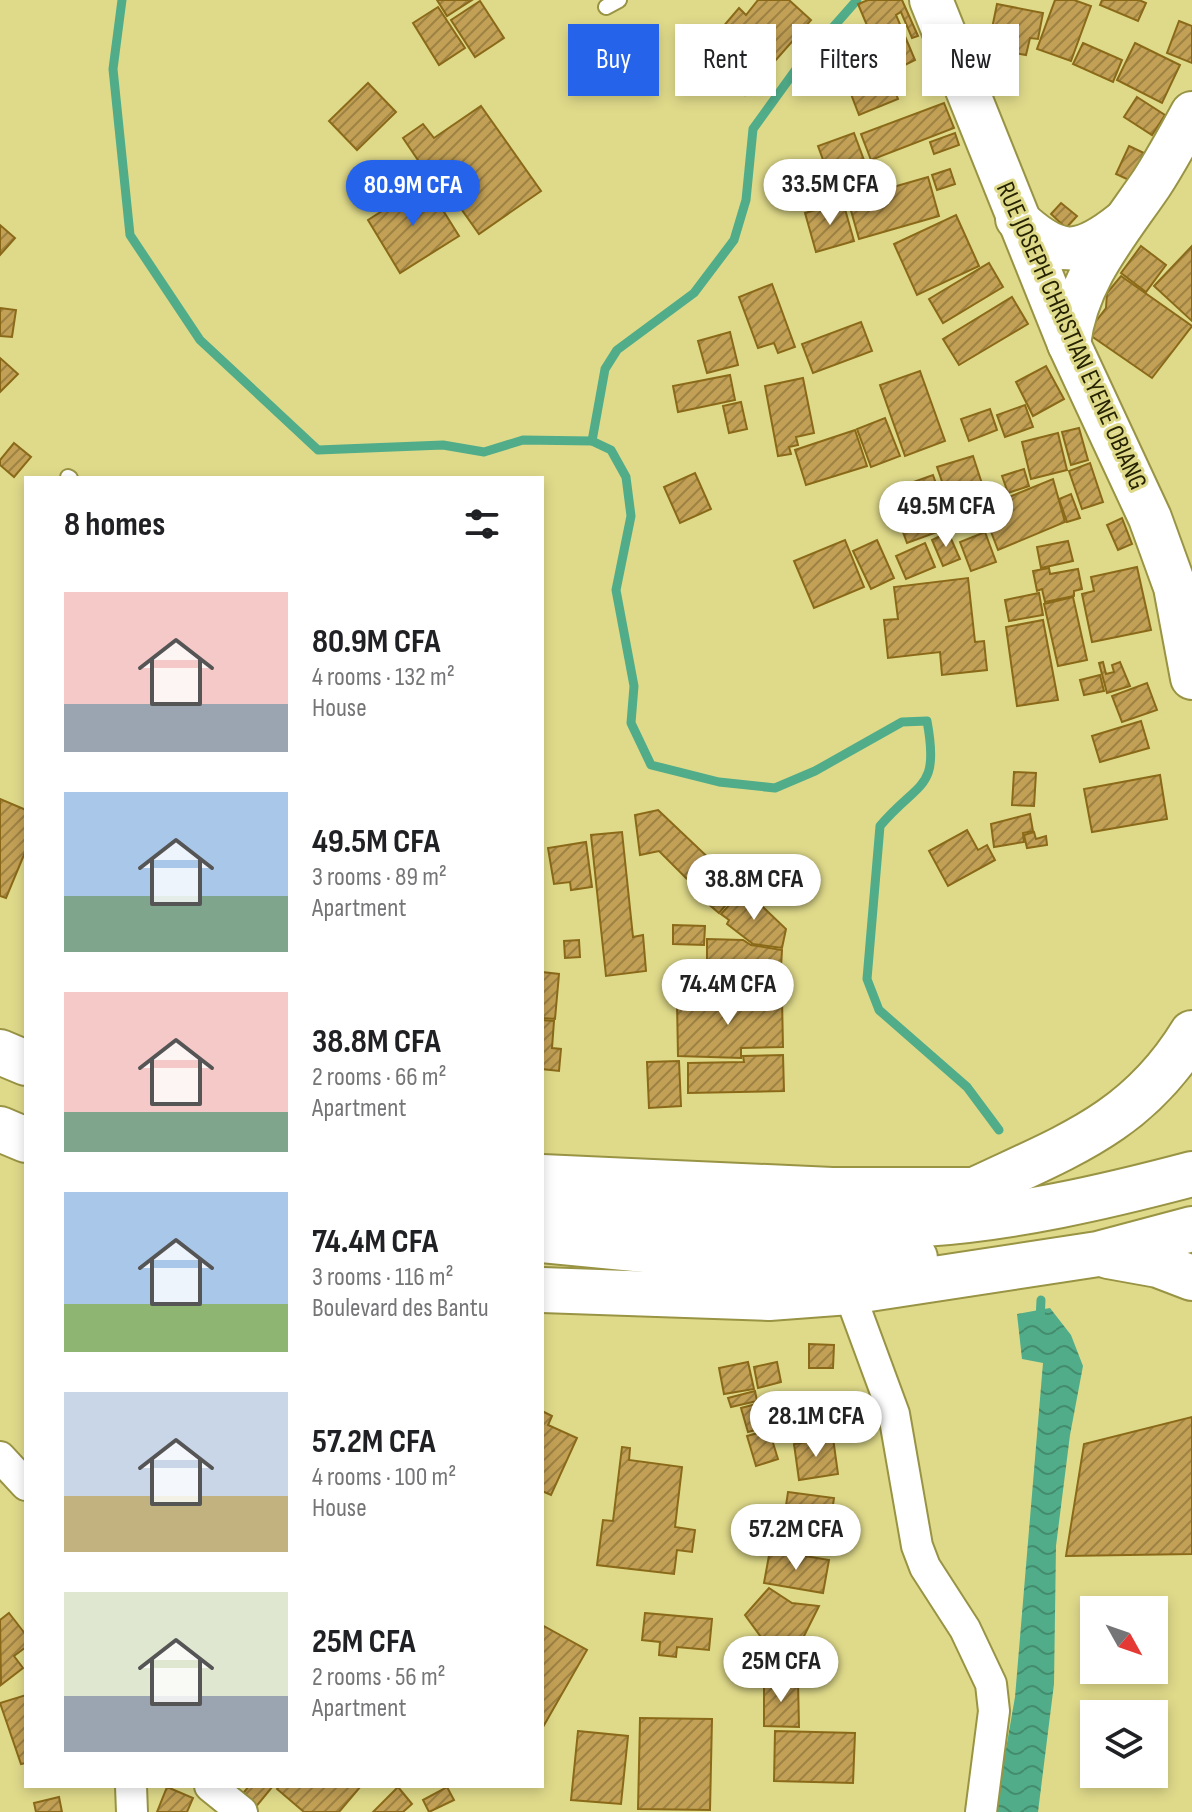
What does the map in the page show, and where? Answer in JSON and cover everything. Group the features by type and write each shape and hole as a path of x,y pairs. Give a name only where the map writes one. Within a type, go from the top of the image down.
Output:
{"highway":[{"path":"981,1187 1115,1120 1165,1072 1192,1033"},
{"path":"0,1052 24,1062"},
{"path":"0,1129 24,1139"},
{"path":"544,1177 832,1190 981,1187 1056,1176 1192,1146"},
{"path":"544,1240 750,1242 925,1224 1053,1206 1192,1174"},
{"path":"544,1206 750,1242 882,1260 956,1255 1054,1241 1192,1207"},
{"path":"544,1290 769,1298 849,1292 1098,1254 1192,1229"},
{"path":"1098,1254 1158,1265 1192,1278"}],"street":[{"name":"RUE JOSEPH CHRISTIAN EYENE OBIANG","path":"931,0 1069,344 1158,540 1175,587 1192,678"},
{"path":"1069,344 1076,304 1084,283 1192,113"},
{"path":"1017,219 1038,238 1062,250 1085,248 1126,219"},
{"path":"849,1292 894,1414 917,1546 925,1567 965,1629 991,1684 994,1711 981,1812"},
{"path":"0,1457 24,1483"},
{"path":"131,1788 132,1812"},
{"path":"212,1788 242,1812"}],"water":[{"path":"1050,1308 1071,1335 1083,1366 1070,1435 1056,1546 1054,1684 1038,1812 995,1812 1015,1697 1043,1363 1022,1359 1017,1314"}],"building":[{"path":"437,0 472,0 447,16"},
{"path":"758,0 789,0 811,20 807,24 792,24 792,42 776,60 776,24 725,24 739,8 746,15"},
{"path":"868,0 902,0 918,36 912,38 901,12 896,15 900,24 866,24 858,4"},
{"path":"1055,0 1074,0 1091,6 1071,61 1037,49"},
{"path":"1102,0 1139,0 1146,3 1138,21 1100,5"},
{"path":"480,1 504,38 475,57 451,20"},
{"path":"997,4 1043,13 1038,39 1030,38 1026,55 1019,54 1019,24 993,24"},
{"path":"438,7 465,48 439,65 413,23"},
{"path":"1179,21 1192,26 1192,63 1167,53"},
{"path":"906,39 915,60 906,64"},
{"path":"1083,43 1122,60 1113,82 1073,64"},
{"path":"1135,43 1180,65 1162,103 1117,80"},
{"path":"368,83 396,112 357,150 329,121"},
{"path":"852,96 897,96 898,99 859,115"},
{"path":"1137,97 1165,115 1152,135 1124,117"},
{"path":"944,103 954,128 871,160 861,134"},
{"path":"481,106 541,191 479,234 428,162 422,166 403,138 423,124 434,138"},
{"path":"854,133 865,163 829,176 818,146"},
{"path":"955,133 959,145 934,154 930,142"},
{"path":"1129,146 1144,153 1131,181 1116,174"},
{"path":"950,169 955,184 937,190 932,175"},
{"path":"928,177 939,216 859,239 848,200"},
{"path":"426,183 459,236 400,273 368,220"},
{"path":"843,202 854,241 816,252 805,213"},
{"path":"1061,203 1077,216 1066,228 1051,214"},
{"path":"956,215 979,266 917,295 894,244"},
{"path":"0,225 15,238 0,255"},
{"path":"1141,246 1166,265 1146,292 1121,273"},
{"path":"1192,246 1192,321 1154,286"},
{"path":"989,263 1003,287 943,323 929,299"},
{"path":"1121,276 1192,326 1152,378 1087,333 1106,308 1107,293"},
{"path":"772,284 795,347 778,353 774,343 758,348 739,297"},
{"path":"1012,297 1028,324 959,365 943,339"},
{"path":"0,308 16,310 12,337 0,336"},
{"path":"861,322 872,351 813,373 802,344"},
{"path":"730,332 738,365 707,373 698,341"},
{"path":"0,358 18,374 0,392"},
{"path":"1046,366 1064,399 1033,416 1016,382"},
{"path":"920,371 945,441 905,456 880,385"},
{"path":"730,375 735,400 678,412 673,386"},
{"path":"803,378 814,433 796,437 798,445 789,447 791,454 778,456 765,386"},
{"path":"741,402 747,429 729,433 723,406"},
{"path":"1025,405 1033,427 1005,437 997,415"},
{"path":"990,409 997,430 969,441 961,419"},
{"path":"885,418 900,456 871,467 857,429"},
{"path":"1079,428 1088,460 1071,465 1062,432"},
{"path":"855,430 867,466 806,485 795,450"},
{"path":"1058,433 1067,470 1031,479 1022,442"},
{"path":"14,443 31,457 14,477 0,465 0,460"},
{"path":"973,456 987,499 952,511 937,467"},
{"path":"1090,463 1103,502 1082,509 1069,471"},
{"path":"1024,469 1029,486 1008,493 1002,476"},
{"path":"695,473 711,509 680,523 664,487"},
{"path":"933,475 951,527 907,543 888,491"},
{"path":"1053,479 1065,522 998,550 982,508"},
{"path":"1071,494 1080,518 1067,522 1059,499"},
{"path":"1122,518 1132,544 1118,550 1107,525"},
{"path":"948,532 960,559 943,566 932,540"},
{"path":"985,532 996,562 971,571 960,542"},
{"path":"845,540 864,587 814,608 794,561"},
{"path":"877,540 894,578 871,589 853,551"},
{"path":"1068,541 1073,561 1041,568 1037,547"},
{"path":"925,543 935,567 906,579 896,556"},
{"path":"1137,567 1151,630 1092,642 1082,594 1094,591 1091,577"},
{"path":"1049,568 1050,574 1078,569 1082,589 1074,591 1074,596 1045,602 1042,589 1037,591 1033,571"},
{"path":"968,578 975,642 984,641 987,670 942,675 940,652 888,658 884,620 898,619 894,587"},
{"path":"1039,593 1043,615 1009,621 1005,600"},
{"path":"1073,597 1087,660 1058,666 1044,604"},
{"path":"1043,620 1058,700 1017,706 1006,627"},
{"path":"1103,662 1106,674 1114,672 1112,665 1120,662 1130,686 1107,693 1099,663"},
{"path":"1100,675 1104,691 1084,695 1080,680"},
{"path":"1147,683 1157,710 1122,722 1112,696"},
{"path":"1141,721 1149,748 1100,762 1092,736"},
{"path":"1014,772 1036,773 1034,806 1012,805"},
{"path":"1160,775 1167,819 1092,832 1084,789"},
{"path":"0,799 24,809 24,855 6,898 0,896"},
{"path":"658,810 715,864 695,887 659,851 640,855 635,815"},
{"path":"1030,814 1033,831 1023,833 1024,842 994,847 991,824"},
{"path":"967,830 978,850 987,845 995,860 948,886 929,851"},
{"path":"622,832 633,937 643,935 646,971 606,976 591,835"},
{"path":"1034,832 1036,839 1046,836 1047,845 1027,848 1024,835"},
{"path":"586,842 592,887 571,890 570,882 554,884 548,848"},
{"path":"718,865 742,886 719,913 694,892"},
{"path":"744,889 786,929 782,948 753,944 727,924 729,920 721,914"},
{"path":"673,925 705,926 704,945 673,944"},
{"path":"707,939 743,940 751,945 782,950 781,967 707,966"},
{"path":"579,940 580,957 565,958 564,941"},
{"path":"544,972 559,974 555,1019 544,1018"},
{"path":"782,999 783,1047 741,1048 741,1058 678,1056 677,1003"},
{"path":"544,1020 554,1021 552,1048 561,1049 559,1071 544,1069"},
{"path":"783,1055 784,1091 688,1093 688,1063 744,1062 743,1056"},
{"path":"679,1061 681,1106 649,1108 647,1062"},
{"path":"809,1344 834,1345 833,1368 809,1368"},
{"path":"748,1362 754,1389 724,1394 719,1368"},
{"path":"777,1362 781,1382 758,1388 754,1367"},
{"path":"755,1391 757,1401 731,1407 728,1398"},
{"path":"760,1403 767,1427 748,1432 741,1408"},
{"path":"544,1412 552,1416 548,1425 577,1438 551,1495 544,1492"},
{"path":"1192,1417 1192,1554 1066,1556 1084,1444"},
{"path":"769,1430 778,1459 756,1466 747,1436"},
{"path":"833,1438 838,1474 799,1480 794,1444"},
{"path":"622,1447 630,1448 629,1460 682,1467 675,1527 695,1530 692,1552 677,1550 674,1574 597,1565 603,1520 613,1521"},
{"path":"788,1492 834,1498 826,1552 780,1546"},
{"path":"770,1550 829,1560 823,1593 764,1583"},
{"path":"769,1588 792,1603 819,1606 801,1642 774,1655 745,1615"},
{"path":"9,1613 24,1632 24,1648 14,1656 23,1668 1,1685 0,1620"},
{"path":"645,1613 712,1619 709,1650 677,1647 676,1657 659,1655 660,1642 642,1640"},
{"path":"544,1626 587,1650 544,1725"},
{"path":"764,1681 798,1681 799,1727 764,1726"},
{"path":"24,1696 24,1763 21,1764 0,1703"},
{"path":"640,1718 712,1719 710,1810 638,1809"},
{"path":"578,1731 628,1736 621,1804 571,1800"},
{"path":"775,1731 855,1733 853,1783 774,1781"},
{"path":"167,1788 193,1798 187,1812 157,1812"},
{"path":"247,1788 271,1788 255,1808 240,1797"},
{"path":"359,1788 339,1812 304,1812 277,1789"},
{"path":"397,1788 412,1804 403,1812 373,1812"},
{"path":"448,1788 454,1800 429,1812 423,1800"},
{"path":"59,1797 62,1812 36,1812 34,1803"}],"waterway":[{"path":"122,0 113,69 130,235 200,340 318,450 443,445 484,452 523,440 592,441 611,450 626,477 631,516 616,590 634,686 631,723 651,765 719,782 775,788 815,771 902,722 927,721 931,760 928,773 915,791 880,826 867,979 879,1010 967,1087 999,1130"},
{"path":"592,441 605,369 617,350 694,293 734,240 746,200 753,129 797,68 857,0"},
{"path":"1040,1320 1041,1300"}]}
